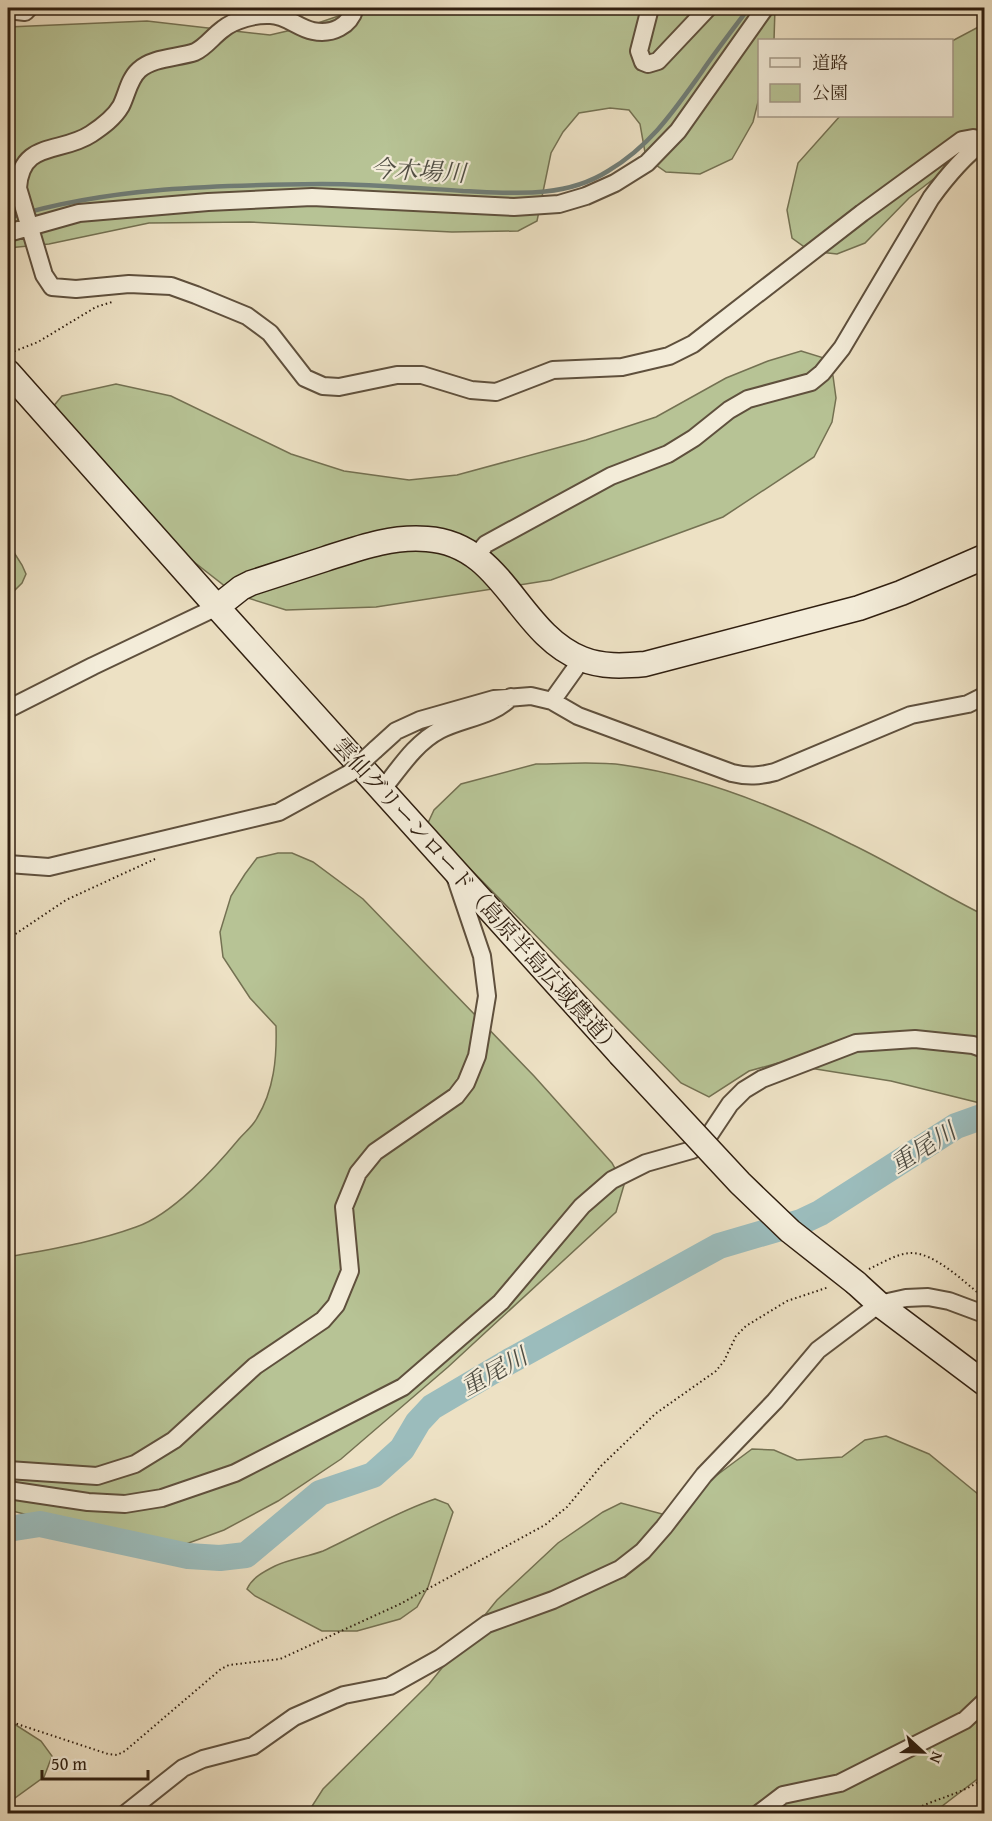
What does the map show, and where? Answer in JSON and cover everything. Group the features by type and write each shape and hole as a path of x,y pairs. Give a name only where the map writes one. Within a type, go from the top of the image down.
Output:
{"street":[{"path":"8,10 25,12 29,8"},
{"path":"355,8 352,18 345,26 322,31 312,31 283,17 270,15 238,20 223,28 199,50 183,56 154,61 139,69 120,106 108,122 88,136 68,145 40,151 24,164 19,176 18,188 44,275 52,287 76,289 140,284 171,286 196,295 247,316 270,333 305,378 323,386 339,387 397,375 422,375 471,390 496,392 554,370 622,367 669,356 693,344 862,213 962,140 979,138 984,141 964,156 931,198 842,348 822,373 811,382 748,399 668,454 584,489 486,544 475,557"},
{"path":"650,8 639,51 643,62 648,64 658,61 708,8"},
{"path":"8,233 27,219 208,202 312,197 514,207 559,204 586,196 615,183 647,163 678,131 765,8"},
{"name":"雲仙グリーンロード（島原半島広域農道）","path":"8,372 382,790 740,1183 790,1231 854,1278 879,1304 984,1383"},
{"path":"8,709 217,607 251,583 374,543 403,539 429,539 450,544 475,557 487,565 501,580 546,637 563,650 603,665 645,664 859,608 984,557"},
{"path":"552,701 582,659"},
{"path":"8,864 49,867 279,812 350,773 396,731 420,720 494,699 531,696 552,701 578,716 732,773 760,776 775,772 910,715 968,704 984,696"},
{"path":"382,790 418,746 439,730 492,711 512,697"},
{"path":"8,1470 97,1476 135,1464 174,1440 255,1366 312,1329 336,1305 350,1271 344,1207 358,1173 375,1152 456,1096 466,1083 477,1056 487,996 482,956 452,865"},
{"path":"8,1490 87,1502 124,1504 162,1498 236,1473 403,1387 501,1302 582,1206 612,1180 646,1163 692,1150 710,1134 730,1104 744,1090 762,1078 856,1043 915,1039 973,1045 984,1049"},
{"path":"125,1814 183,1768 203,1758 253,1746 294,1717 344,1695 390,1686 440,1658 487,1624 554,1600 620,1569 643,1551 704,1474 774,1401 818,1350 879,1304 906,1298 928,1297 949,1301 984,1314"},
{"path":"758,1814 783,1795 840,1783 965,1720 984,1702"}],"path":[{"path":"8,355 38,342 96,307 117,301"},
{"path":"8,939 66,900 164,855"},
{"path":"8,1721 117,1755 126,1751 221,1669 229,1665 280,1659 400,1604 545,1525 567,1507 601,1466 655,1413 716,1371 724,1361 736,1336 746,1326 787,1301 854,1278 899,1255 910,1253 920,1254 949,1269 984,1298"},
{"path":"906,1814 923,1804 975,1785 984,1778"}],"green space":[{"path":"362,8 588,8 618,11 633,8 775,8 774,39 758,39 758,102 753,122 732,159 700,174 666,172 646,158 640,124 629,110 610,108 579,113 563,132 551,153 537,221 518,231 452,232 250,222 149,223 49,244 8,248 8,27 147,21 270,35 309,26"},
{"path":"984,24 984,140 909,198 865,243 837,254 810,251 792,238 787,210 798,163 839,117 953,117 953,40"},
{"path":"801,351 824,358 833,376 836,398 832,422 814,457 723,517 551,580 376,607 286,610 235,594 125,508 67,447 45,432 46,415 62,396 116,384 171,396 291,454 344,471 409,480 457,475 586,440 656,417 726,378"},
{"path":"8,543 26,574 22,583 8,597"},
{"path":"536,764 623,765 711,785 797,818 885,861 984,915 984,1104 891,1081 778,1063 749,1071 709,1097 681,1083 427,825 434,810 461,784"},
{"path":"278,853 292,853 313,862 363,899 534,1076 612,1163 624,1185 616,1212 448,1367 341,1459 278,1501 224,1530 186,1544 133,1541 8,1510 8,1257 89,1241 150,1221 178,1202 192,1189 255,1121 271,1085 275,1062 276,1026 250,998 223,957 220,932 231,896 245,874 257,858"},
{"path":"886,1436 929,1454 984,1499 984,1774 933,1813 307,1814 323,1789 429,1684 497,1600 558,1543 603,1512 621,1503 662,1514 676,1511 709,1481 752,1449 774,1450 797,1460 842,1457 865,1440"},
{"path":"435,1499 448,1504 453,1512 428,1587 417,1607 400,1619 357,1631 322,1631 255,1596 247,1589 255,1578 275,1566 323,1551"},
{"path":"8,1720 41,1741 52,1756 44,1777 8,1803"}],"waterway":[{"name":"今木場川","path":"8,218 84,200 203,187 340,184 519,193 574,186 608,171 649,139 681,101 749,8"},
{"name":"重尾川","path":"8,1529 40,1524 188,1556 220,1558 246,1555 320,1493 373,1475 402,1449 418,1422 432,1407 510,1361 719,1246 801,1222 820,1213 956,1126 984,1116"},
{"path":"975,1814 984,1810"}]}
